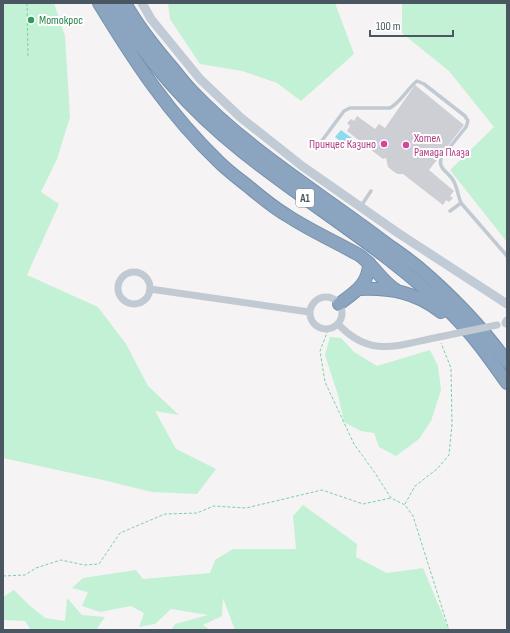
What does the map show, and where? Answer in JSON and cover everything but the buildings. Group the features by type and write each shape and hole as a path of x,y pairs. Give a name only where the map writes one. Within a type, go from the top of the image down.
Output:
{"highway":[{"path":"99,3 142,72 167,106 188,131 220,163 286,216 360,256 369,263 384,281 396,290"},
{"name":"A1","path":"112,3 127,28 145,53 171,84 207,121 242,152 362,239 421,285 453,315 478,342 507,385"},
{"name":"A1","path":"125,3 134,20 191,90 222,120 293,176 417,266 457,304 489,339 507,362"},
{"path":"339,304 360,289 368,275 369,263"},
{"path":"360,289 396,290 424,301 452,320 480,350 507,385"}],"street":[{"path":"142,3 151,20 200,79 240,117 302,166 398,233 507,304"},
{"path":"135,272 144,276 150,284 150,289 149,295 145,300 135,304 130,304 120,297 117,287 121,277 125,274 135,272"},
{"path":"150,289 309,312"},
{"path":"321,297 331,298 339,304 342,314 338,324 328,330 319,328 311,322 309,312 313,303 321,297"},
{"path":"338,324 347,334 356,339 372,346 385,347 507,322"}],"lane":[{"path":"318,146 344,111 350,108 390,108 395,105 417,81 424,84 465,116 468,121 466,127 442,158 440,163 441,167 453,181 461,203 507,256"},
{"path":"361,207 370,191"},
{"path":"450,211 461,203"},
{"path":"489,339 507,356"}],"path":[{"path":"28,3 28,58"},
{"path":"328,330 320,351 325,382 354,444 391,498 405,504 413,516 449,630"},
{"path":"405,504 415,486 437,469 448,455 452,424 451,368 439,337"},
{"path":"3,576 25,575 36,568 61,560 84,565 99,564 120,533 165,514 197,513 214,506 246,508 322,490 363,504 391,498"}],"green space":[{"path":"3,3 54,3 65,36 70,117 57,159 41,192 59,204 27,275 98,307 126,344 148,386 179,415 155,411 176,449 216,469 197,494 152,492 3,458"},
{"path":"168,3 335,3 354,54 301,101 277,83 242,71 200,64 170,19"},
{"path":"402,3 507,3 507,242 450,170 494,127 449,71 402,33"},
{"path":"330,337 341,338 354,352 377,366 430,350 438,366 441,390 431,421 419,439 396,456 379,447 374,433 361,431 344,422 338,395 325,355"},
{"path":"303,505 357,544 356,557 387,573 423,568 449,630 235,630 223,598 222,616 203,625 210,630 171,630 175,624 208,615 171,609 155,624 139,627 144,613 131,606 100,612 82,606 88,592 72,588 83,578 136,570 143,579 210,573 215,560 233,549 296,549 293,516"},
{"path":"14,590 45,618 65,621 67,598 82,615 105,617 96,630 31,630 25,621 3,620 3,597"}],"water":[{"path":"341,130 356,141 350,149 335,137"}],"place":[{"name":"Мотокрос","path":"31,20"},
{"name":"Принцес Казино","path":"384,144"},
{"name":"Хотел Рамада Плаза","path":"406,145"}]}
